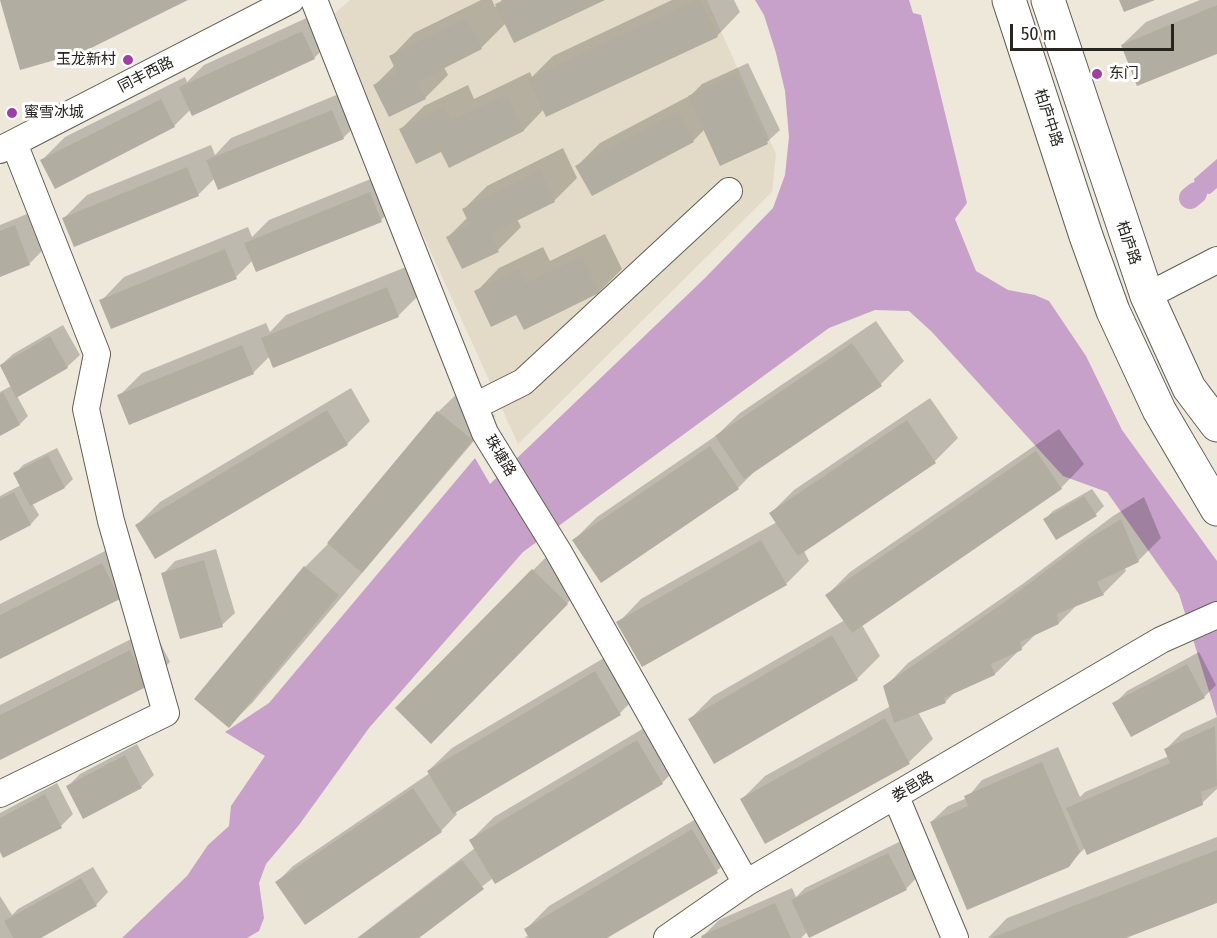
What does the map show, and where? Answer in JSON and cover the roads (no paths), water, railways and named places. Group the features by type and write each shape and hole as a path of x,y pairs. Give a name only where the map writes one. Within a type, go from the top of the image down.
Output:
{"main road":[{"name":"柏庐中路","path":"1009,0 1086,236 1108,294 1160,410 1217,509"},
{"name":"柏庐路","path":"1048,0 1144,291"},
{"path":"1144,291 1189,388 1217,425"}],"street":[{"name":"同丰西路","path":"7,147 291,0"},
{"name":"珠塘路","path":"314,0 485,433 558,551 746,883"},
{"path":"0,794 166,713 111,521 86,409 97,354 7,147"},
{"path":"475,406 524,382 729,191"},
{"path":"1144,291 1217,260"},
{"name":"娄邑路","path":"667,938 746,883 1161,640 1217,615"},
{"path":"896,797 955,938"}],"waterway":[{"path":"1190,198 1196,193"}],"place":[{"name":"玉龙新村","path":"128,60"},
{"name":"东门","path":"1097,74"},
{"name":"蜜雪冰城","path":"12,113"}]}
